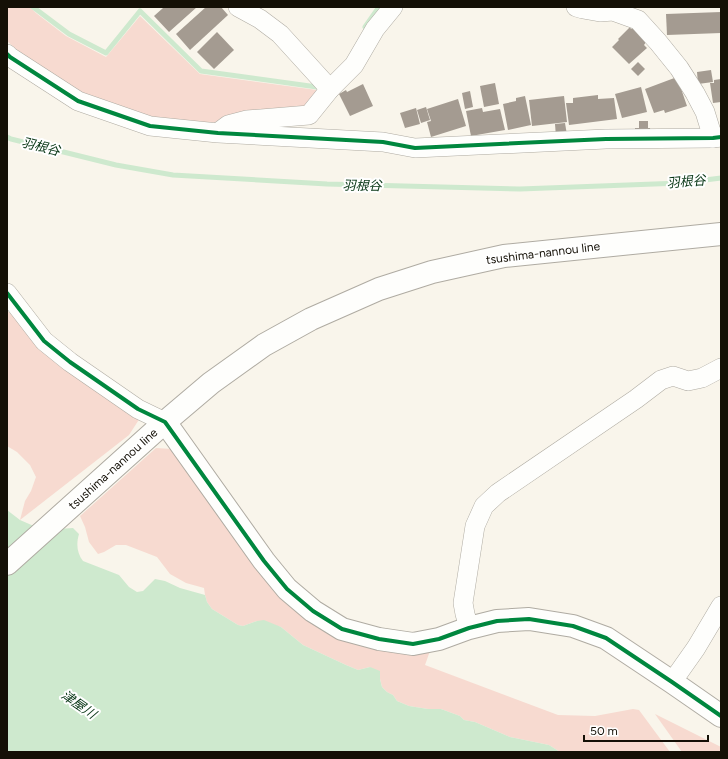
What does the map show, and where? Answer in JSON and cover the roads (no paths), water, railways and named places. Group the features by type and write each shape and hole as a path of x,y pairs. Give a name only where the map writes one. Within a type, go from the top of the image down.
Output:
{"main road":[{"name":"tsushima-nannou line","path":"7,564 165,422 211,383 264,346 311,319 379,289 432,272 504,256 721,234"},
{"path":"165,422 264,561 288,589 314,611 342,629 378,639 413,644 439,639 469,628 497,621 529,619 573,626 606,638 721,716"}],"street":[{"path":"238,7 260,19 280,34 330,89"},
{"path":"218,133 228,125 248,120 309,115 330,89 354,65 375,29 393,7"},
{"path":"7,54 78,101 150,126 218,133 384,142 415,148 606,139 717,138 706,112 679,68 638,20 615,9 600,12 576,7"},
{"path":"7,293 44,341 70,362 138,409 165,422"},
{"path":"469,628 464,603 475,526 484,506 498,493 624,408 662,380 674,376 688,381 702,378 721,368"},
{"path":"672,682 696,648 721,606"}],"water":[{"name":"津屋川","path":"7,510 20,520 43,530 73,528 79,534 79,555 83,561 119,575 129,587 137,592 143,591 155,579 205,595 207,602 212,609 238,625 243,626 264,620 281,627 303,645 346,665 358,670 370,667 380,671 382,687 393,695 397,701 409,706 428,709 441,709 460,716 464,720 475,722 510,737 549,745 560,752 7,752"}],"waterway":[{"path":"33,7 69,34 106,53 140,11 201,71 317,87"},
{"path":"365,27 379,7"},
{"name":"羽根谷","path":"7,137 116,165 173,175 327,184 520,189 681,183 721,178"}]}
